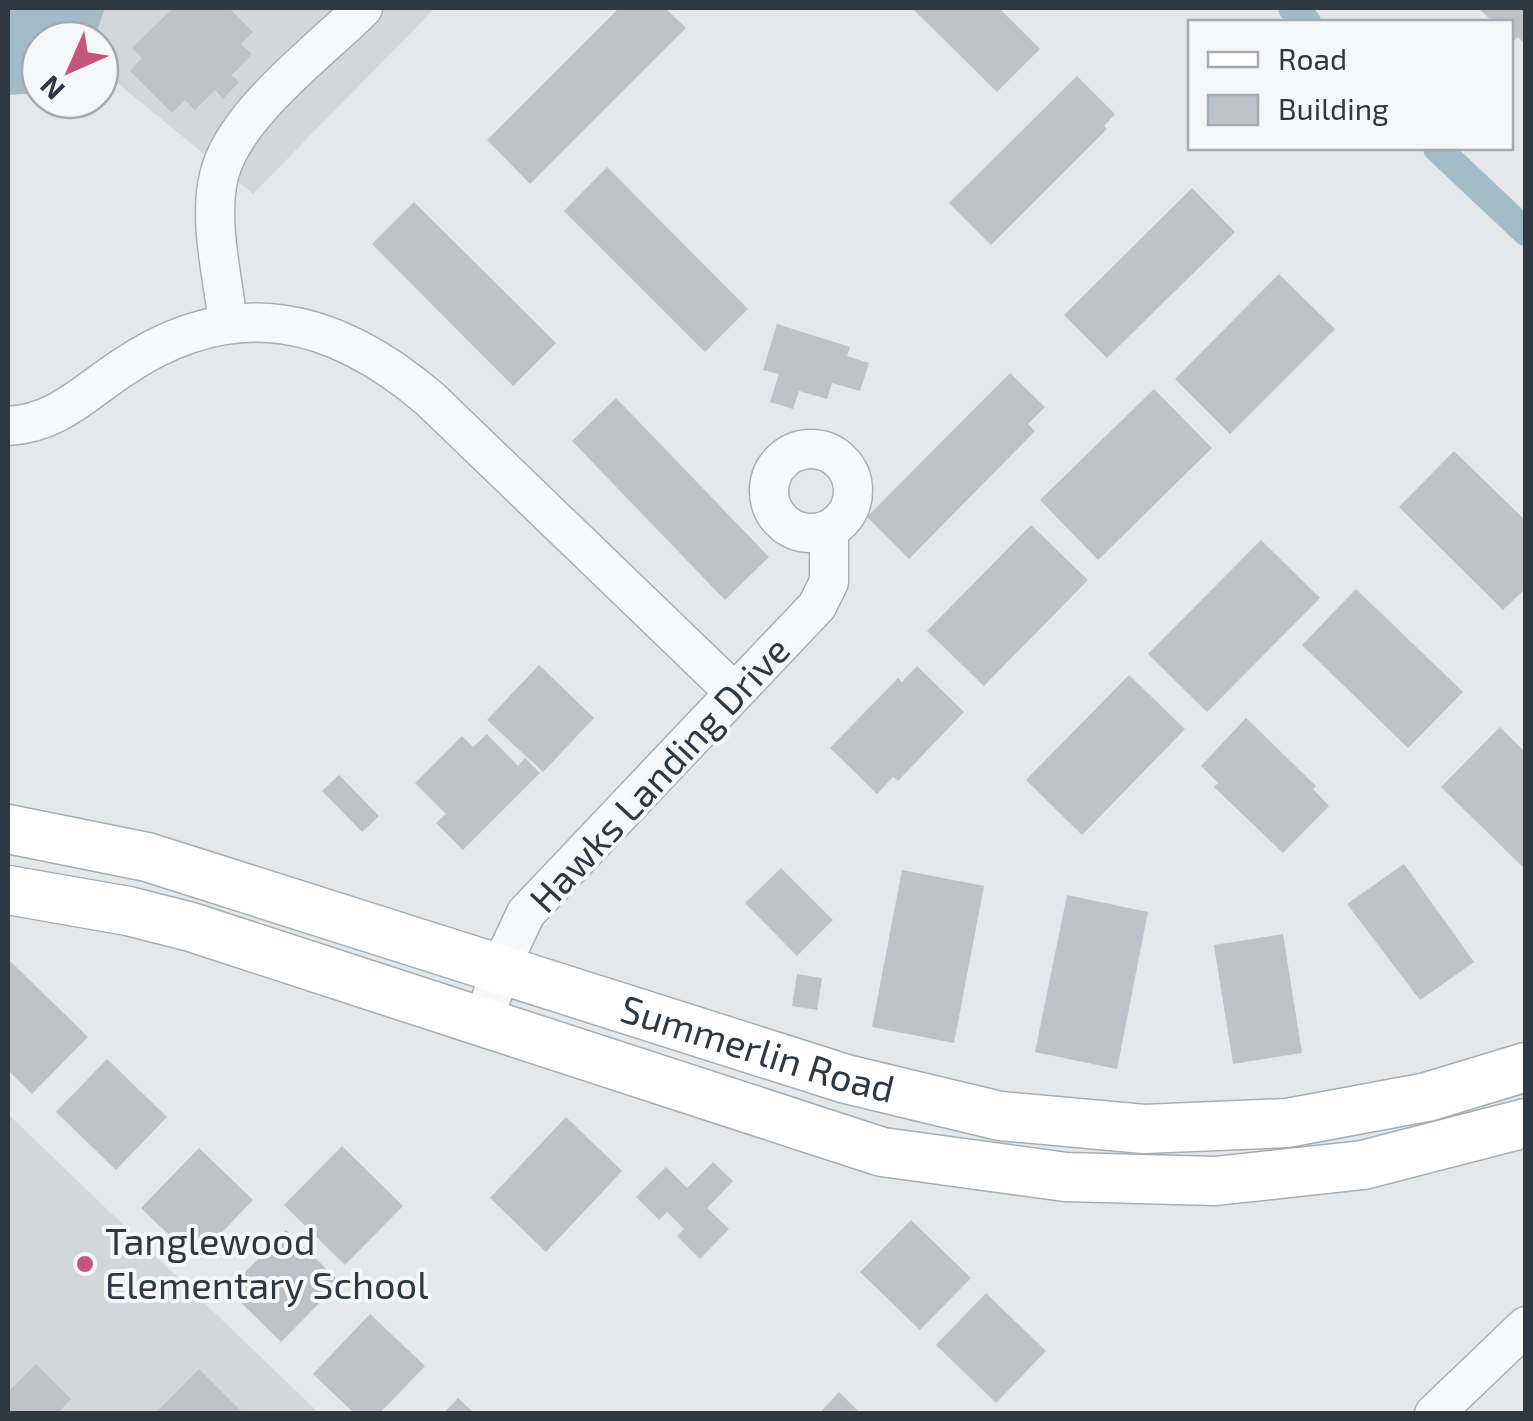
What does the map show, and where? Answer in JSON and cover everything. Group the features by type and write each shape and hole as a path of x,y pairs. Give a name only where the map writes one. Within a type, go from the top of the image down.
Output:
{"main road":[{"name":"Summerlin Road","path":"8,830 147,857 912,1098 1000,1116 1144,1129 1287,1123 1428,1097 1526,1067"},
{"name":"Summerlin Road","path":"8,890 128,910 191,927 882,1152 1066,1177 1180,1181 1295,1174 1434,1150 1526,1124"}],"street":[{"path":"228,323 216,214 218,179 228,149 246,122 364,8"},
{"path":"8,426 30,424 60,413 146,352 186,332 228,323 265,321 308,328 353,344 390,364 734,692"},
{"name":"Hawks Landing Drive","path":"484,1023 500,968 526,913 817,606 830,582 828,530"},
{"path":"1434,1414 1526,1326"}],"shaded area":[{"path":"105,8 435,8 253,194 120,85 120,20 101,20"},
{"name":"Tanglewood Elementary School","path":"8,1114 319,1413 8,1413"}],"water":[{"path":"8,8 105,8 101,20 20,20 20,94 8,95"}],"building":[{"path":"173,8 229,8 253,32 241,44 252,54 232,75 239,82 223,99 215,90 195,110 185,100 172,113 130,71 142,58 132,48"},
{"path":"619,8 665,8 686,28 530,184 487,140"},
{"path":"912,8 999,8 1040,49 997,92"},
{"path":"1478,8 1526,8 1526,45 1518,37 1513,41 1513,20 1491,20"},
{"path":"1077,76 1115,114 1104,126 1107,129 991,245 949,203"},
{"path":"607,167 748,309 705,352 564,211"},
{"path":"1192,188 1235,232 1107,358 1064,315"},
{"path":"414,202 556,343 513,386 372,244"},
{"path":"1279,274 1335,329 1230,434 1175,379"},
{"path":"777,324 850,347 847,356 869,363 860,391 832,383 827,399 799,391 793,409 770,402 779,374 763,370"},
{"path":"1010,373 1045,407 1028,424 1035,431 909,559 867,517"},
{"path":"1154,389 1212,448 1098,560 1040,500"},
{"path":"616,398 769,557 725,600 572,441"},
{"path":"1454,451 1526,521 1526,588 1503,610 1399,507"},
{"path":"1031,525 1088,580 984,686 927,631"},
{"path":"1261,540 1320,598 1207,712 1148,654"},
{"path":"1356,589 1463,692 1408,748 1302,645"},
{"path":"539,665 594,718 543,772 487,720"},
{"path":"917,666 964,712 898,781 893,777 877,794 830,748 898,678 902,682"},
{"path":"1129,675 1185,729 1082,835 1026,780"},
{"path":"1246,718 1316,786 1313,789 1329,806 1283,853 1214,787 1218,783 1201,766"},
{"path":"1500,727 1526,753 1526,870 1441,787"},
{"path":"487,734 518,766 525,758 540,773 463,850 436,823 446,814 415,783 462,736 473,747"},
{"path":"339,775 379,816 362,832 322,791"},
{"path":"1404,864 1474,962 1420,1000 1347,904"},
{"path":"781,868 833,920 797,956 745,903"},
{"path":"902,870 984,886 954,1043 872,1027"},
{"path":"1067,895 1148,912 1117,1069 1035,1052"},
{"path":"1283,934 1302,1053 1233,1064 1214,945"},
{"path":"8,959 88,1037 32,1094 8,1070"},
{"path":"797,974 822,978 817,1010 792,1006"},
{"path":"107,1059 167,1117 116,1170 56,1112"},
{"path":"566,1117 622,1171 546,1252 490,1198"},
{"path":"342,1146 403,1206 345,1265 284,1205"},
{"path":"199,1148 253,1200 205,1250 200,1245 190,1255 141,1208"},
{"path":"713,1162 733,1181 707,1208 729,1229 700,1259 677,1236 684,1229 667,1212 659,1220 636,1197 666,1167 687,1188"},
{"path":"911,1220 971,1278 920,1330 860,1272"},
{"path":"286,1230 340,1282 281,1342 228,1290"},
{"path":"986,1293 1046,1351 996,1403 936,1345"},
{"path":"370,1314 425,1366 379,1414 355,1414 313,1374"},
{"path":"36,1364 71,1399 57,1414 8,1414 8,1392"},
{"path":"199,1369 244,1414 155,1414"},
{"path":"839,1392 861,1414 819,1414"},
{"path":"458,1398 475,1414 443,1414"}],"waterway":[{"path":"1292,8 1305,20"},
{"path":"1439,150 1526,232"}],"place":[{"name":"Tanglewood Elementary School","path":"85,1264"}]}
